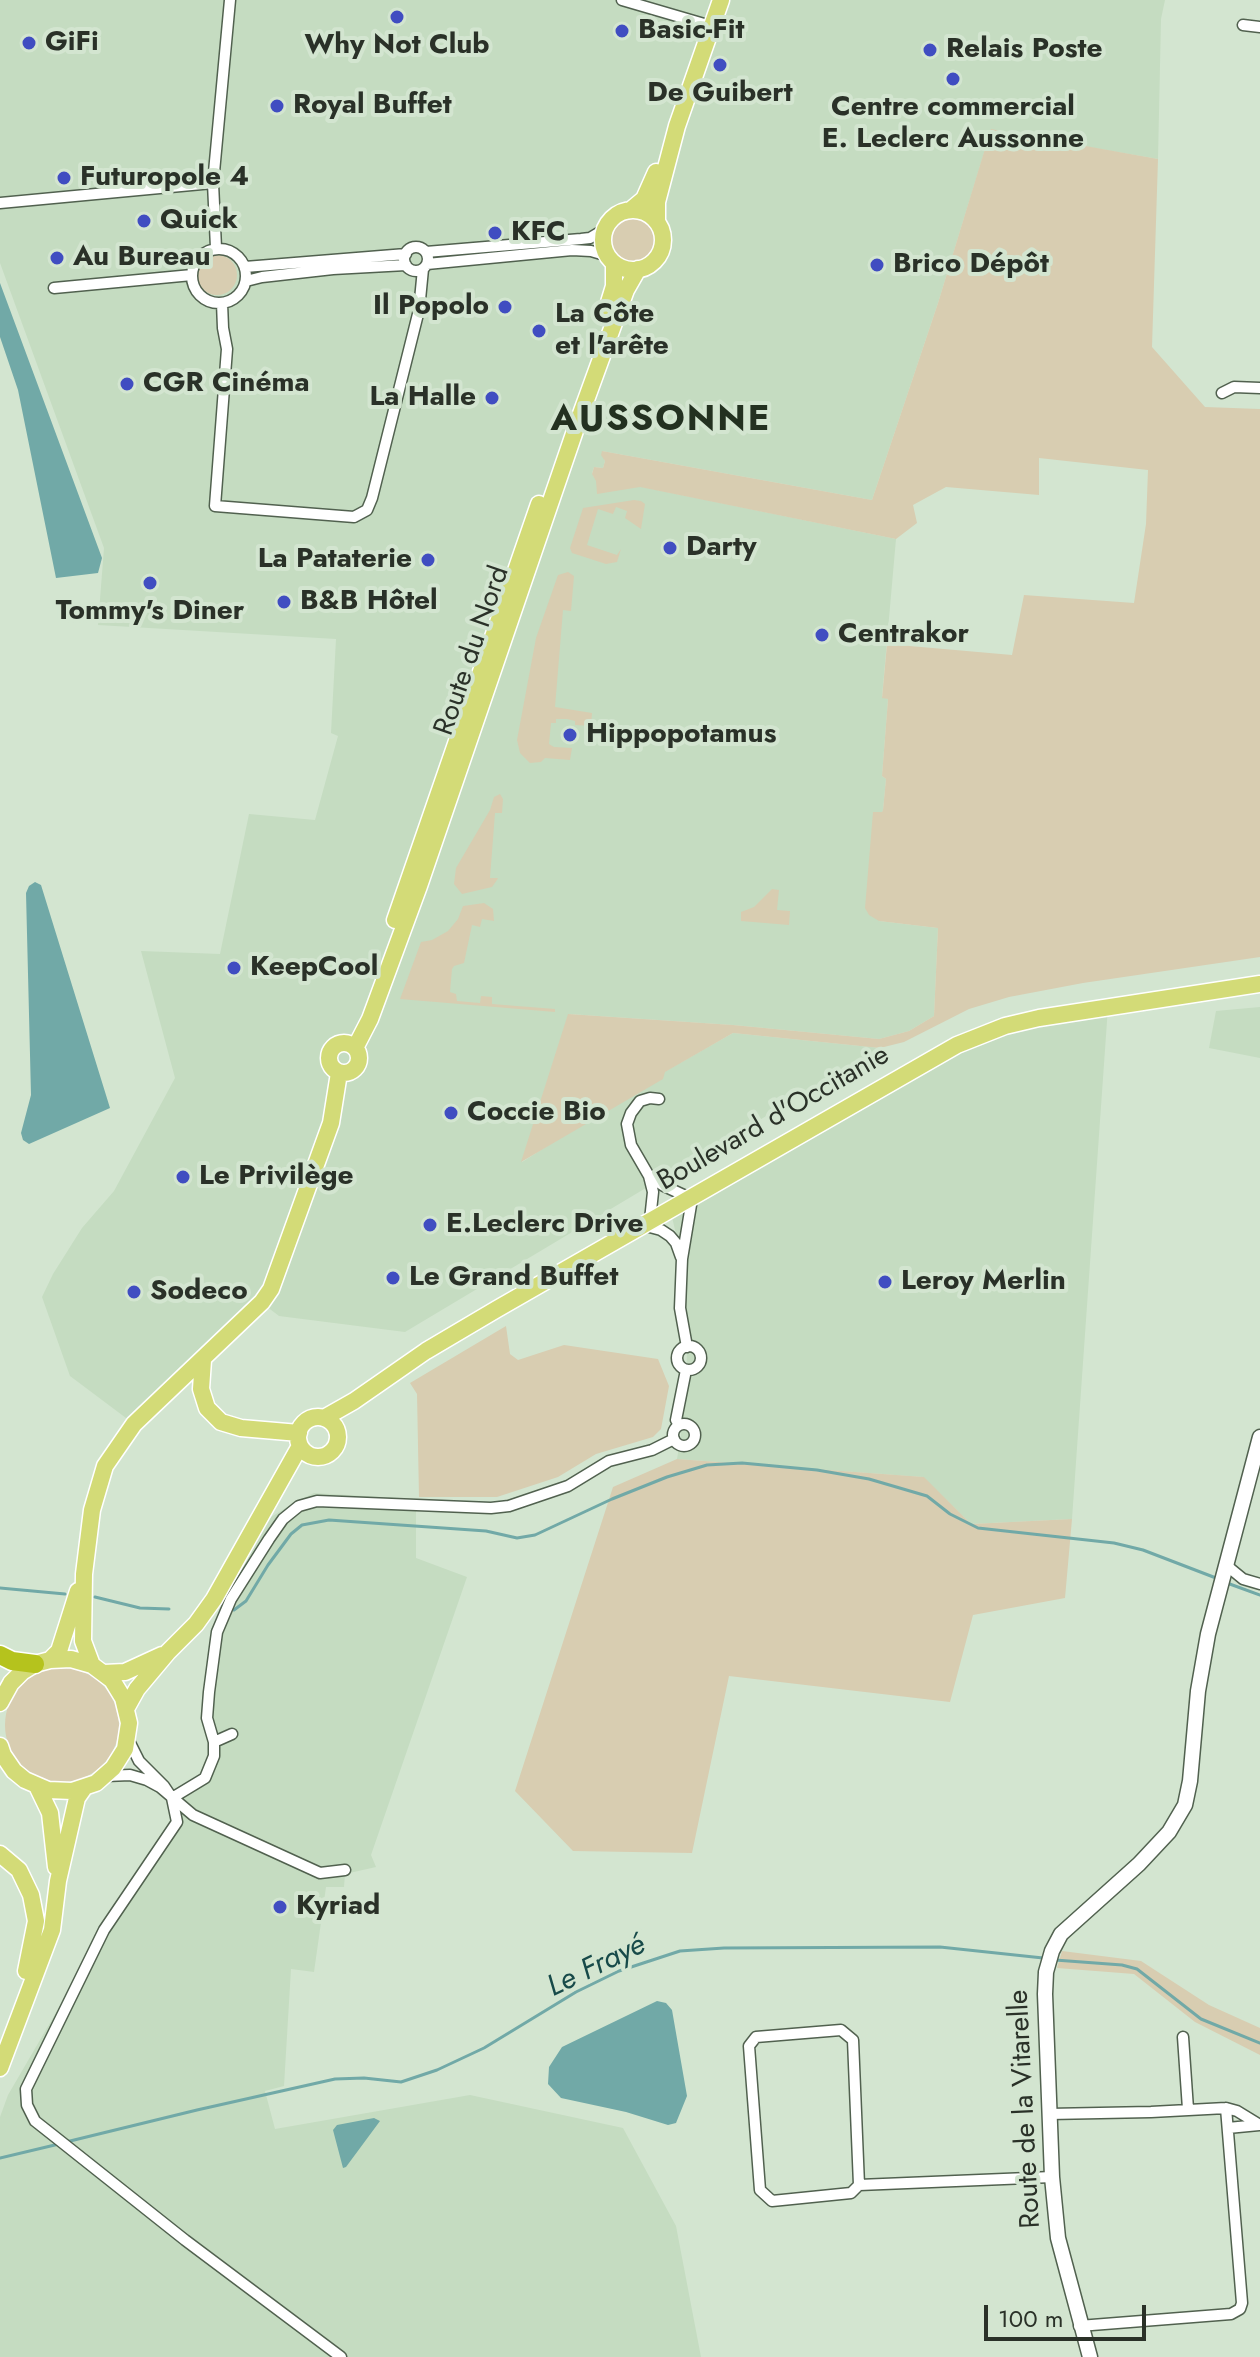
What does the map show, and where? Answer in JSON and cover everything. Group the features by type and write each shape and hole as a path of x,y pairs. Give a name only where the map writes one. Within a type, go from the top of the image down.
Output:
{"highway":[{"path":"0,1655 12,1661 42,1662"}],"main road":[{"path":"657,221 646,212 632,209 618,213 605,229 603,243 611,260 629,269 638,269 655,261 663,247 664,238 657,221 657,202 677,126 721,0"},
{"path":"632,209 648,193 677,126"},
{"name":"Route du Nord","path":"351,1046 612,294 611,260"},
{"name":"Route du Nord","path":"351,1046 370,1019 419,886 578,422 626,290 638,269"},
{"name":"Boulevard d'Occitanie","path":"330,1423 354,1401 426,1351 957,1045 1005,1026 1260,984"},
{"path":"337,1044 351,1046 359,1057 357,1066 349,1073 333,1070 328,1058 333,1047 337,1044"},
{"path":"0,1746 7,1770 37,1786 60,1792 84,1788 106,1776 120,1759 128,1739 127,1707 118,1688 98,1669 83,1641 84,1574 92,1510 105,1466 134,1424 262,1302 276,1280 331,1123 339,1073"},
{"path":"203,1360 201,1389 207,1408 221,1422 304,1445"},
{"name":"Boulevard d'Occitanie","path":"127,1707 137,1689 196,1624 214,1599 304,1445 303,1423 315,1417 330,1423 338,1441 336,1448 325,1456 304,1445"},
{"path":"0,1703 11,1683 22,1672 59,1651 84,1574"},
{"name":"Boulevard d'Occitanie","path":"98,1669 125,1672 168,1652"},
{"path":"42,1662 71,1659 98,1669"},
{"path":"37,1786 50,1813 58,1881"},
{"path":"1,2065 52,1930 58,1881 77,1798 84,1788"},
{"path":"0,1854 19,1870 31,1895 36,1921 31,1953 1,2065"}],"street":[{"path":"216,248 213,183 230,0"},
{"path":"622,0 711,26"},
{"path":"1243,25 1260,27"},
{"path":"0,203 213,183"},
{"path":"420,300 408,263 410,249 417,247 426,252 581,239 590,238 605,229"},
{"path":"209,250 230,251 245,267 246,281 237,296 222,303 203,298 195,289 192,275 197,259 209,250"},
{"path":"245,267 408,263 425,266 572,250 591,251 611,260"},
{"path":"222,303 227,349 215,506 354,517 363,514 370,505 420,300 428,258 426,252"},
{"path":"246,281 408,263"},
{"path":"54,288 192,275"},
{"path":"1222,393 1234,387 1260,388"},
{"path":"659,1099 640,1101 627,1124 631,1145 649,1176 653,1192 646,1223 670,1236 682,1259"},
{"path":"649,1176 690,1198 682,1259 680,1308 687,1347"},
{"path":"679,1425 676,1420 686,1370 678,1360 679,1351 687,1347 696,1348 701,1357 699,1365 686,1370"},
{"path":"679,1425 691,1427 694,1438 684,1446 674,1439 674,1431 679,1425"},
{"name":"Route de la Vitarelle","path":"1090,2357 1079,2326 1058,2238 1052,2177 1045,1994 1050,1959 1061,1934 1139,1864 1169,1832 1185,1805 1208,1634 1260,1437"},
{"path":"172,1798 205,1778 214,1756 214,1742 207,1718 217,1632 231,1599 283,1519 299,1506 317,1501 491,1508 509,1506 568,1486 609,1461 652,1450 674,1439"},
{"path":"1225,1568 1243,1579 1260,1584"},
{"path":"214,1742 232,1734"},
{"path":"128,1739 139,1761 172,1798 177,1822 104,1930 26,2089 27,2105 35,2121 185,2240 341,2357"},
{"path":"106,1776 130,1775 147,1780 193,1815 320,1873 345,1870"},
{"path":"859,2185 853,2040 841,2030 756,2037 749,2046 760,2190 772,2201 851,2193 859,2185 1052,2177"},
{"path":"1183,2037 1188,2109"},
{"path":"1049,2114 1226,2108 1259,2125"},
{"path":"1079,2326 1231,2314 1240,2309 1242,2303 1226,2108"},
{"path":"1228,2128 1259,2125"}],"shaded area":[{"name":"AUSSONNE","path":"0,0 1165,0 1161,19 1158,159 991,130 938,303 872,500 602,451 605,461 603,468 594,467 592,473 594,477 896,539 882,697 888,699 882,776 886,779 883,810 874,812 879,921 938,928 934,1016 909,1031 879,1039 569,1014 522,1162 664,1072 733,1033 880,1048 405,1332 279,1316 262,1303 134,1424 70,1376 42,1297 82,1228 114,1191 175,1078 141,951 220,954 249,814 315,820 338,736 331,733 336,639 98,625 104,548 0,263"},
{"path":"991,129 1158,159 1152,347 1205,407 1260,409 1260,957 1009,997 969,1009 904,1042 880,1048 733,1033 665,1072 663,1079 521,1162 568,1014 879,1039 909,1031 934,1016 938,928 879,921 869,915 865,908 873,812 883,810 886,779 882,776 888,699 882,698 887,644 1012,655 1024,595 1134,603 1146,524 1148,470 1039,458 1039,495 946,487 913,505 917,523 896,539 640,487 597,494 592,474 594,467 603,468 605,461 602,451 872,500 938,303"},
{"path":"633,216 650,223 657,240 650,257 633,264 616,257 609,240 616,223"},
{"path":"217,255 231,261 237,275 231,289 217,295 203,289 197,275 203,261"},
{"path":"634,500 645,504 641,529 625,518 627,511 616,507 613,514 598,509 587,545 617,555 621,549 617,562 606,564 572,553 570,548 583,508"},
{"path":"568,572 574,576 571,611 563,610 555,707 592,713 591,726 556,719 556,723 551,723 549,744 572,748 570,760 545,758 541,762 530,763 520,753 517,740 536,638 558,575"},
{"path":"500,794 503,799 502,813 495,813 490,878 498,878 492,887 462,894 454,884 456,868 490,810 494,797"},
{"path":"772,889 779,890 777,910 790,911 789,925 741,921 741,912 754,907"},
{"path":"484,903 493,909 494,921 482,919 480,927 472,925 464,963 452,969 450,992 456,994 457,1001 480,1003 481,996 492,997 492,1004 555,1009 555,1012 400,999 421,942 448,931 458,919 463,906"},
{"name":"Leroy Merlin","path":"1108,1007 1072,1519 971,1524 923,1477 677,1459 681,1435 679,1425 686,1404 687,1347 682,1259 670,1209 957,1045"},
{"path":"1260,1007 1260,1058 1209,1048 1216,1011"},
{"path":"506,1326 510,1354 518,1360 564,1345 658,1359 669,1386 661,1429 653,1437 596,1454 558,1477 497,1497 419,1497 417,1394 410,1383"},
{"path":"677,1459 924,1477 971,1524 1072,1519 1065,1598 973,1615 950,1702 729,1676 692,1853 573,1851 515,1791 613,1487"},
{"path":"314,1493 416,1499 416,1558 467,1577 371,1855 376,1867 345,1874 344,1887 326,1887 314,1972 291,1969 284,2086 265,2091 275,2129 470,2095 623,2128 676,2226 701,2357 0,2357 0,2117 8,2095 104,1930 177,1822 172,1798 196,1786 214,1756 207,1718 217,1633 211,1629 271,1517"},
{"path":"62,1668 84,1672 103,1684 115,1703 119,1725 115,1747 103,1766 84,1778 62,1782 40,1778 21,1766 9,1747 5,1725 9,1703 21,1684 40,1672"},
{"path":"1062,1951 1141,1961 1209,2005 1260,2028 1260,2055 1195,2022 1134,1974 1057,1968"}],"water":[{"path":"0,283 102,558 98,573 56,578 18,390 0,337"},
{"path":"35,882 41,885 110,1108 29,1144 23,1140 21,1133 31,1095 26,893"},
{"path":"657,2001 666,2003 672,2010 687,2096 676,2123 668,2125 561,2098 548,2084 549,2067 562,2047"},
{"path":"374,2118 380,2121 343,2168 333,2130 337,2125"}],"waterway":[{"path":"234,1610 246,1601 268,1565 291,1534 302,1525 329,1520 486,1531 517,1538 535,1535 667,1477 707,1465 742,1463 817,1470 869,1479 927,1496 950,1514 978,1528 1114,1543 1143,1550 1216,1578"},
{"path":"1227,1583 1260,1595"},
{"path":"0,1588 65,1594"},
{"path":"95,1597 140,1608 169,1609"},
{"name":"Le Frayé","path":"66,2142 335,2079 401,2082 437,2070 484,2048 576,1992 619,1971 680,1951 940,1947 1043,1958"},
{"name":"Le Frayé","path":"1055,1960 1137,1969 1201,2019 1260,2043"},
{"name":"Le Frayé","path":"0,2158 59,2144"}],"place":[{"name":"Why Not Club","path":"397,17"},
{"name":"Basic-Fit","path":"622,31"},
{"name":"GiFi","path":"29,43"},
{"name":"Relais Poste","path":"930,50"},
{"name":"De Guibert","path":"720,65"},
{"name":"Centre commercial E. Leclerc Aussonne","path":"953,79"},
{"name":"Royal Buffet","path":"277,106"},
{"name":"Futuropole 4","path":"64,178"},
{"name":"Quick","path":"144,221"},
{"name":"KFC","path":"495,233"},
{"name":"Au Bureau","path":"57,258"},
{"name":"Brico Dépôt","path":"877,265"},
{"name":"Il Popolo","path":"505,307"},
{"name":"La Côte et l'arête","path":"539,331"},
{"name":"CGR Cinéma","path":"127,384"},
{"name":"La Halle","path":"492,398"},
{"name":"Darty","path":"670,548"},
{"name":"La Pataterie","path":"428,560"},
{"name":"Tommy's Diner","path":"150,583"},
{"name":"B&B Hôtel","path":"284,602"},
{"name":"Centrakor","path":"822,635"},
{"name":"Hippopotamus","path":"570,735"},
{"name":"KeepCool","path":"234,968"},
{"name":"Coccie Bio","path":"451,1113"},
{"name":"Le Privilège","path":"183,1177"},
{"name":"E.Leclerc Drive","path":"430,1225"},
{"name":"Le Grand Buffet","path":"393,1278"},
{"name":"Leroy Merlin","path":"885,1282"},
{"name":"Sodeco","path":"134,1292"},
{"name":"Kyriad","path":"280,1907"}],"district":[{"name":"AUSSONNE","path":"661,421"}]}
